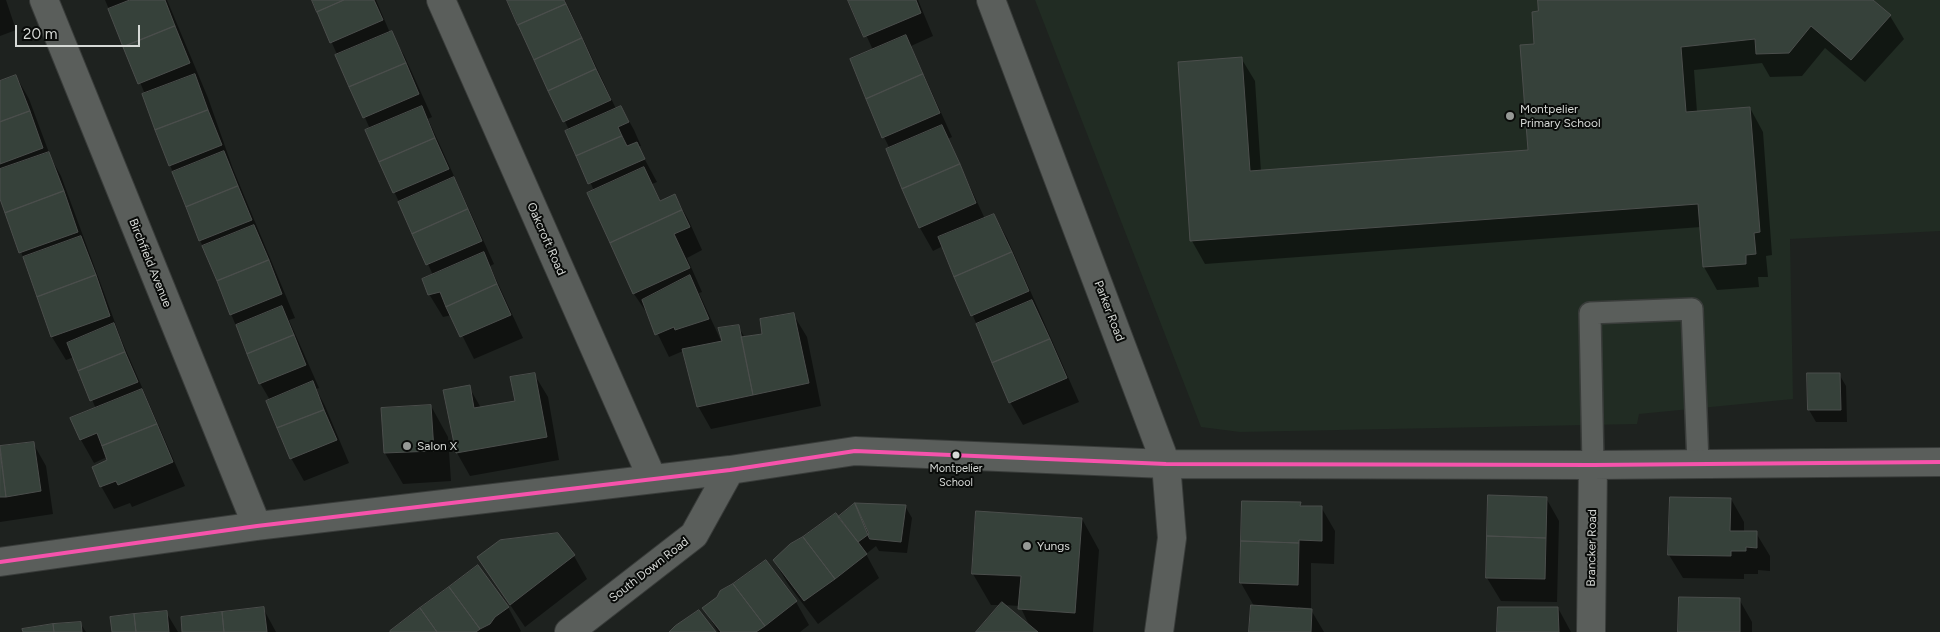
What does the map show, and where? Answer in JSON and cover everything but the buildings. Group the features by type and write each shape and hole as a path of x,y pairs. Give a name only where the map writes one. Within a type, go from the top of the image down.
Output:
{"street":[{"name":"Birchfield Avenue","path":"44,0 257,526"},
{"name":"Oakcroft Road","path":"441,0 652,478"},
{"name":"Parker Road","path":"991,0 1166,464 1172,538 1158,630"},
{"path":"0,562 257,526 730,470 855,451 1166,464 1940,462"},
{"name":"Brancker Road","path":"1591,632 1593,464"},
{"name":"South Down Road","path":"569,632 694,535 730,470"}],"lane":[{"path":"1593,464 1590,313 1692,309 1698,464"}],"shaded area":[{"name":"Montpelier Primary School","path":"1035,0 1940,0 1940,231 1790,239 1793,399 1639,414 1637,424 1240,432 1201,427"}],"transit line":[{"path":"0,562 257,526 730,470 855,451 1166,464 1593,465 1940,462"}],"place":[{"name":"Montpelier Primary School","path":"1510,116"},
{"name":"Salon X","path":"407,446"},
{"name":"Montpelier School","path":"956,455"},
{"name":"Yungs","path":"1027,546"}]}
